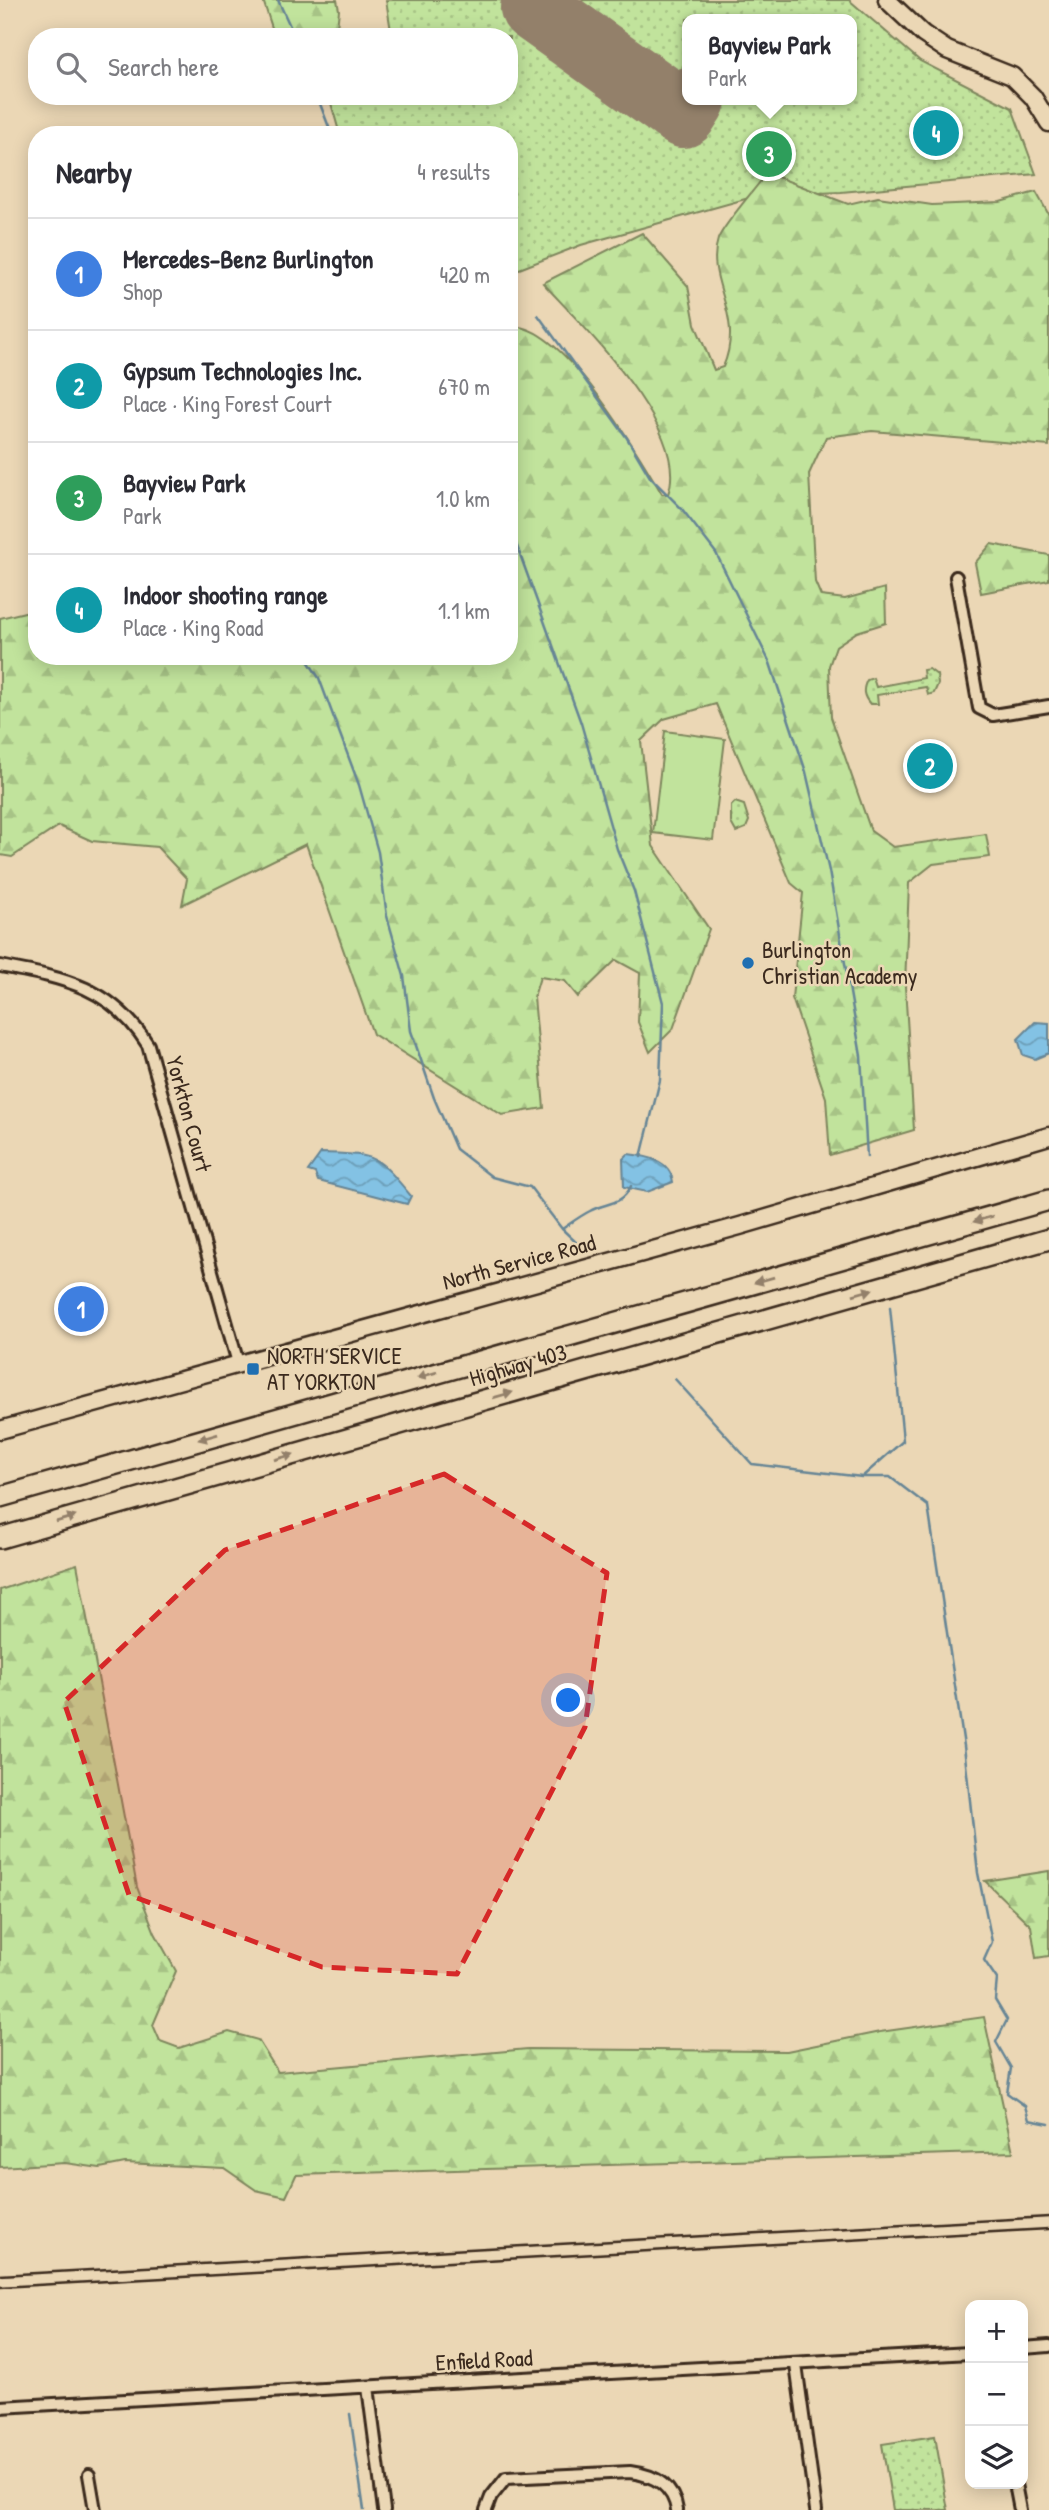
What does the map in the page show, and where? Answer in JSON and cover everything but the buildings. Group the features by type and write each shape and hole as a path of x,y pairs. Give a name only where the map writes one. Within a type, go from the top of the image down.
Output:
{"highway":[{"name":"Highway 403","path":"0,1497 1049,1200"},
{"name":"Highway 403","path":"0,1538 1049,1239"}],"street":[{"path":"887,0 923,34 947,50 1012,76 1033,97 1049,123"},
{"path":"956,577 979,708 993,715 1049,706"},
{"name":"Yorkton Court","path":"0,966 60,978 92,990 118,1007 135,1025 148,1045 238,1363"},
{"name":"North Service Road","path":"0,1430 740,1226 1049,1136"},
{"path":"1028,2348 1049,2346"},
{"name":"Enfield Road","path":"0,2407 796,2365 965,2353"},
{"path":"796,2365 816,2510"},
{"path":"368,2387 384,2510"},
{"path":"486,2510 491,2497 506,2478 630,2472 648,2474 663,2484 675,2497 677,2510"},
{"path":"89,2475 95,2510"},
{"path":"1016,2489 1020,2510"}],"highlighted area":[{"path":"444,1474 607,1573 585,1727 457,1974 322,1967 129,1895 64,1702 225,1550"}],"green space":[{"path":"263,0 337,0 337,28 272,28"},
{"path":"386,0 849,0 920,61 1012,108 1036,174 841,192 756,196 581,245 518,270 518,126 337,126 332,105 518,105 518,28 391,28"},
{"path":"767,173 848,204 878,197 932,205 1000,202 1036,192 1049,215 1049,446 872,431 826,437 809,474 815,582 821,596 845,599 885,588 886,623 857,632 836,646 829,666 831,717 871,831 893,847 986,834 990,857 933,864 909,883 905,986 914,1130 830,1155 826,1098 792,998 803,893 791,883 716,704 664,719 641,741 653,846 709,929 673,1029 650,1052 638,1022 640,973 616,960 578,997 565,981 540,977 534,997 544,1108 502,1115 373,1034 306,844 182,905 187,879 157,847 92,841 59,826 12,857 0,855 0,618 28,611 28,665 518,665 518,328 529,330 551,344 574,366 617,422 662,494 668,494 671,468 664,440 649,411 606,352 543,283 642,233 688,286 695,324 714,370 723,367 729,348 730,331 715,255 718,239"},
{"path":"991,544 1049,555 1049,580 981,593 975,563"},
{"path":"929,669 937,675 938,684 934,693 928,695 926,687 877,695 878,704 870,704 865,696 867,680 873,678 876,687 924,678 923,670"},
{"path":"665,731 725,739 713,840 653,833"},
{"path":"735,802 744,805 749,821 746,828 736,832 731,823 731,806"},
{"path":"77,1564 137,1887 155,1933 176,1971 153,2025 160,2041 179,2048 229,2032 258,2040 278,2072 528,2049 787,2051 880,2032 984,2017 1013,2152 296,2175 286,2197 256,2190 224,2168 125,2163 100,2168 65,2163 0,2167 0,1590"},
{"path":"1049,1871 1049,1956 1036,1958 1031,1926 985,1881"},
{"path":"935,2436 948,2510 893,2510 882,2444"}],"water":[{"path":"1035,1022 1049,1023 1049,1053 1035,1059 1023,1055 1018,1039"},
{"path":"321,1153 374,1159 390,1171 411,1196 407,1204 318,1181 315,1173 308,1171"},
{"path":"628,1154 650,1158 662,1164 673,1182 647,1192 624,1187 623,1159"}],"waterway":[{"path":"278,0 291,28"},
{"path":"320,105 329,126"},
{"path":"538,315 627,438 650,477 682,509 716,553 770,663 806,772 829,871 861,1056 867,1157"},
{"path":"518,549 581,723 617,849 634,891 663,1003 660,1080 641,1157"},
{"path":"311,665 319,678 359,785 378,852 387,916 404,976 411,1031 434,1098 456,1149 492,1177 530,1187 562,1229 580,1246"},
{"path":"562,1229 590,1211 623,1197 631,1186"},
{"path":"862,1477 903,1441 890,1307"},
{"path":"675,1379 752,1464 862,1477 890,1477 928,1506 964,1746 978,1873 992,1942 984,1960 997,1979 995,2000 1007,2020 996,2042 1011,2068 1007,2093 1025,2106 1029,2120 1049,2124"},
{"path":"350,2414 364,2510"}],"runway":[{"path":"540,0 534,8 683,114 689,105"}],"railway":[{"path":"0,2275 1049,2217"},
{"path":"0,2287 1049,2229"}],"place":[{"name":"Indoor shooting range","path":"936,133"},
{"name":"Bayview Park","path":"769,154"},
{"name":"Gypsum Technologies Inc.","path":"930,766"},
{"name":"Burlington Christian Academy","path":"748,963"},
{"name":"Mercedes-Benz Burlington","path":"81,1309"},
{"name":"NORTH SERVICE AT YORKTON","path":"253,1369"}]}
